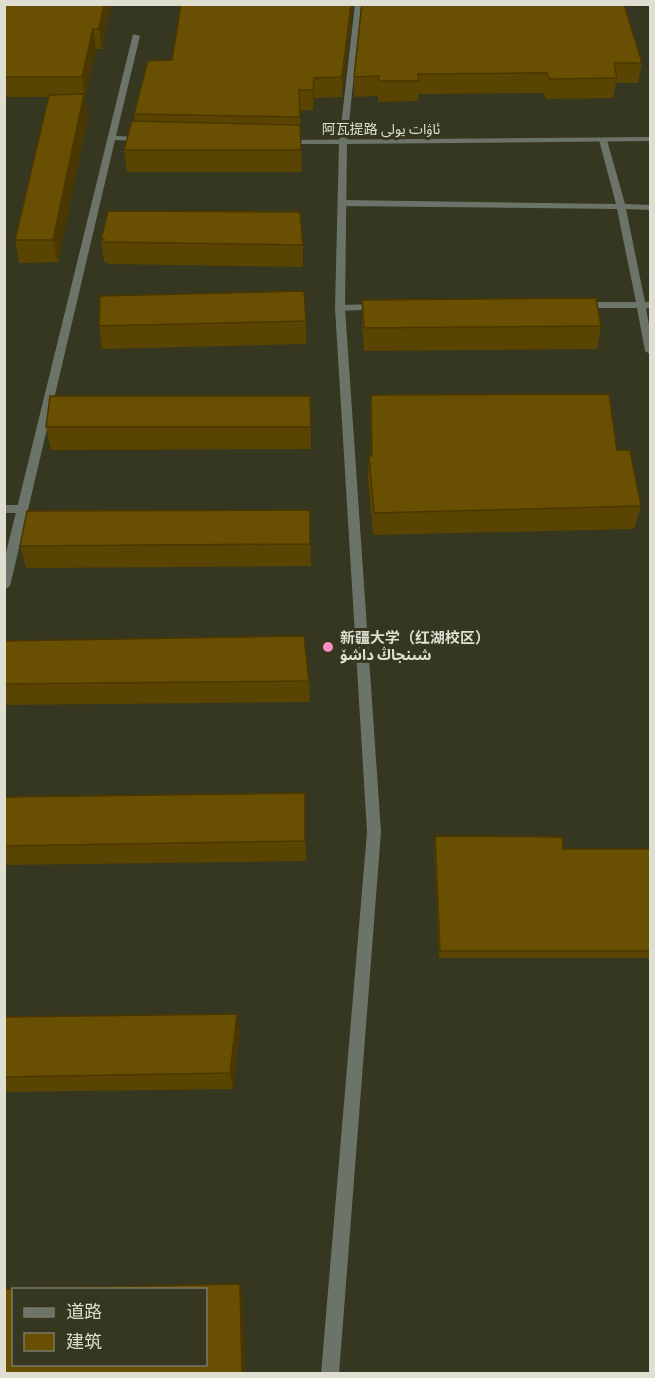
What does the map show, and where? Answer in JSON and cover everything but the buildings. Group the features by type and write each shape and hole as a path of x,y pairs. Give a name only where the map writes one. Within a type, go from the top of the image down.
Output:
{"street":[{"path":"330,1374 374,832 340,308 343,143 358,4"},
{"path":"4,586 136,36"},
{"path":"111,138 155,140"},
{"name":"阿瓦提路 ئاۋات يولى","path":"271,142 651,139"},
{"path":"603,140 646,304 651,351"},
{"path":"342,203 651,207"},
{"path":"572,305 646,304"},
{"path":"340,308 386,307"},
{"path":"4,509 23,508"}],"place":[{"name":"新疆大学（红湖校区） شىنجاڭ داشۆ","path":"328,647"}]}
